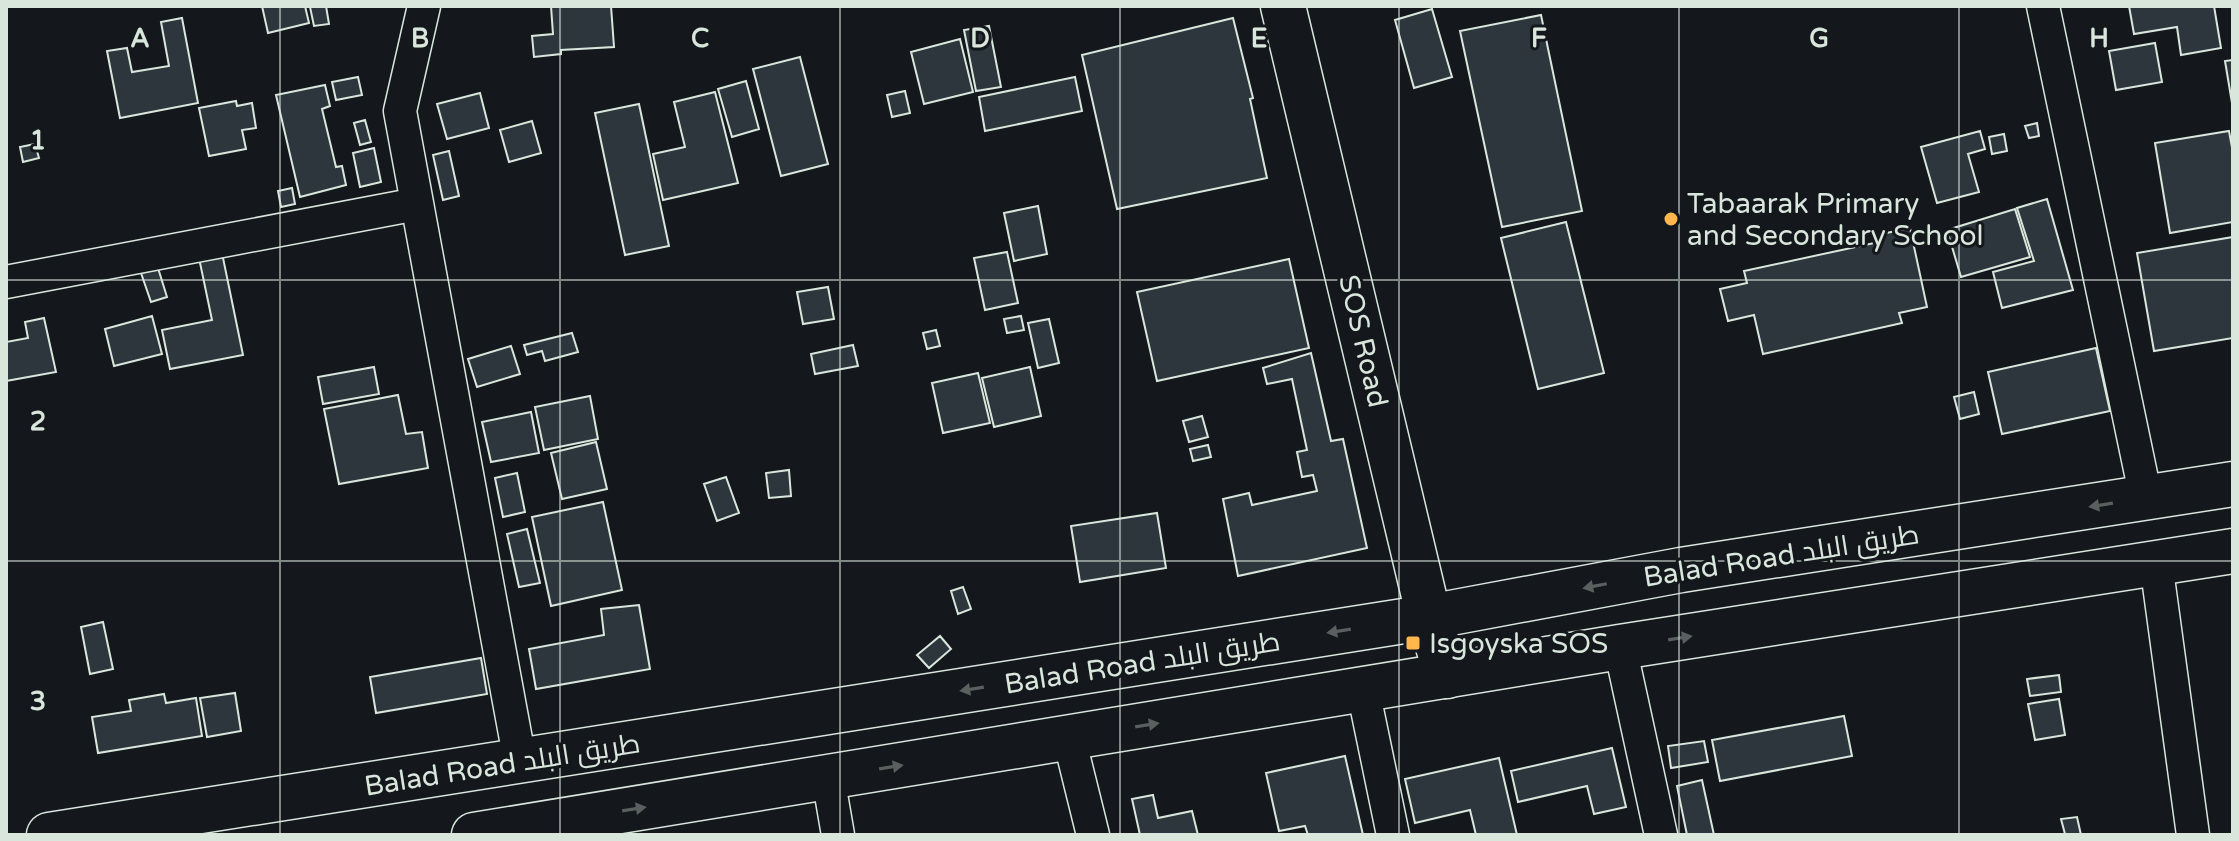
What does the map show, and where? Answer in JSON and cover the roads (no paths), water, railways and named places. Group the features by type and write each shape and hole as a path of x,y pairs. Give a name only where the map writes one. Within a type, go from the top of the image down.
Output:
{"main road":[{"name":"SOS Road","path":"1283,6 1429,617 1447,676"},
{"name":"Balad Road طريق البلد","path":"49,835 1429,617 1681,570 2233,484"},
{"path":"474,835 582,826 828,777 1620,647 2233,551"}],"street":[{"path":"424,6 400,111 520,761"},
{"path":"2043,6 2146,498"},
{"path":"6,282 417,204"},
{"path":"2156,563 2193,835"},
{"path":"1620,647 1661,835"},
{"path":"1363,690 1393,835"},
{"path":"1069,738 1093,835"},
{"path":"828,777 838,835"}],"place":[{"name":"Tabaarak Primary and Secondary School","path":"1671,219"},
{"name":"Isgoyska SOS","path":"1413,643"}]}
